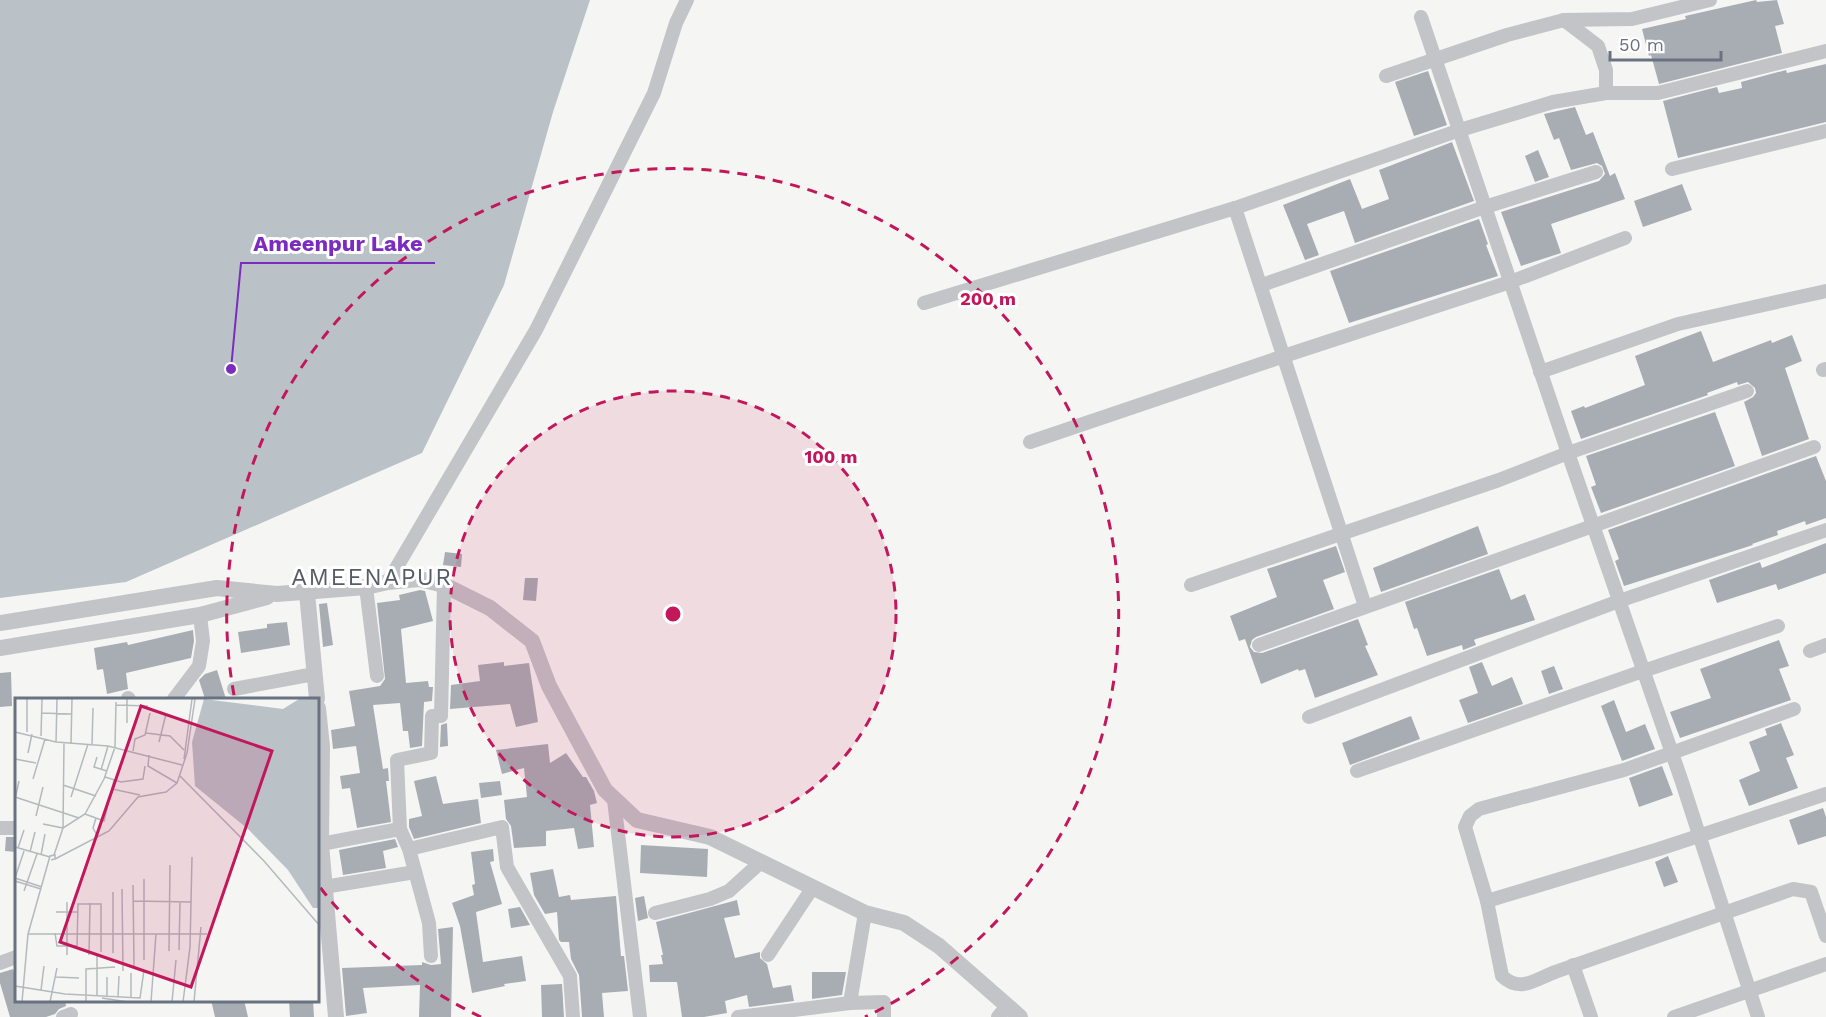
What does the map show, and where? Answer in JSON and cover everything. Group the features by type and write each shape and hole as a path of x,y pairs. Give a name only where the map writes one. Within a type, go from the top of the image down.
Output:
{"street":[{"path":"388,582 536,330 654,93 676,23 687,0"},
{"path":"1386,76 1507,35 1564,20 1632,19 1710,0"},
{"path":"1421,17 1540,372 1672,754 1758,1017"},
{"path":"1564,20 1598,46 1606,70 1606,93"},
{"path":"924,303 1235,208 1460,130 1553,102 1606,93 1658,93 1826,51"},
{"path":"1672,169 1826,131"},
{"path":"1262,285 1485,207 1596,172"},
{"path":"1235,208 1365,606"},
{"path":"1030,442 1510,282 1625,238"},
{"path":"1540,372 1678,324 1826,291"},
{"path":"1191,585 1499,480 1568,453 1747,391"},
{"path":"1259,645 1814,447"},
{"path":"1309,717 1619,601 1826,530"},
{"path":"0,624 217,588 277,594 366,587 419,579 444,585 490,608 532,641 549,686 605,790 637,820 710,837 865,913 904,923 939,946 1003,1011 1020,1017"},
{"path":"431,956 429,923 409,849 400,829 397,760 431,753 432,716 441,716 444,585"},
{"path":"366,587 377,676"},
{"path":"307,593 317,698"},
{"path":"0,648 200,615 277,594"},
{"path":"175,698 199,666 203,641 200,615"},
{"path":"1357,771 1778,626"},
{"path":"1810,651 1826,645"},
{"path":"234,689 314,674"},
{"path":"1794,709 1624,770 1479,809 1470,816 1465,827 1487,901 1502,976 1510,984 1520,986 1573,965 1793,889 1811,892 1826,936"},
{"path":"320,727 324,971 336,1017"},
{"path":"1487,901 1659,849 1826,794"},
{"path":"614,800 640,1017"},
{"path":"409,849 502,827 507,867 570,976 573,1017"},
{"path":"321,844 400,829"},
{"path":"655,913 710,899 729,891 761,862"},
{"path":"324,887 415,872"},
{"path":"768,955 813,887"},
{"path":"850,1003 865,913"},
{"path":"0,963 15,957"},
{"path":"1674,1017 1826,964"},
{"path":"1573,965 1591,1017"},
{"path":"738,1017 850,1003 884,1002 884,1017"}],"shaded area":[{"path":"0,0 590,0 553,112 504,285 422,453 126,582 0,598"}],"building":[{"path":"1756,0 1757,2 1777,0 1784,24 1775,26 1782,53 1659,84 1642,29 1686,19 1685,16"},
{"path":"1826,64 1826,122 1678,158 1663,101 1717,87 1719,93 1742,88 1741,82 1786,70 1787,73"},
{"path":"1428,71 1447,125 1414,136 1395,82"},
{"path":"1575,107 1586,135 1593,132 1610,176 1615,173 1625,199 1551,224 1561,253 1521,266 1501,212 1599,181 1605,174 1602,166 1597,163 1571,170 1559,138 1554,140 1544,114"},
{"path":"1452,142 1474,201 1355,243 1344,211 1307,224 1319,255 1305,260 1283,205 1350,179 1362,209 1389,199 1379,170"},
{"path":"1538,150 1549,177 1535,182 1525,156"},
{"path":"1682,184 1692,210 1643,227 1634,201"},
{"path":"1479,219 1498,276 1349,323 1330,271"},
{"path":"1701,331 1713,362 1771,340 1772,343 1792,335 1802,361 1785,368 1809,439 1762,456 1744,402 1753,397 1756,393 1755,388 1748,382 1738,385 1737,382 1707,393 1708,395 1581,439 1571,411 1584,406 1585,408 1645,385 1635,356"},
{"path":"1715,412 1735,466 1601,513 1591,487 1596,485 1586,456"},
{"path":"1816,456 1826,481 1826,518 1806,525 1805,521 1777,531 1778,535 1753,545 1624,586 1615,561 1619,559 1608,530"},
{"path":"1478,526 1488,554 1381,592 1373,568"},
{"path":"1826,543 1826,573 1778,590 1776,584 1717,603 1709,580 1760,562 1762,568"},
{"path":"1336,546 1345,572 1323,580 1334,609 1256,637 1252,640 1250,647 1254,652 1262,653 1358,619 1368,645 1365,646 1378,675 1315,698 1305,669 1299,671 1298,669 1261,684 1245,639 1239,641 1230,616 1277,597 1267,569"},
{"path":"445,552 462,554 461,567 443,565"},
{"path":"1499,569 1511,600 1525,594 1535,620 1476,639 1474,640 1476,645 1463,650 1462,645 1427,656 1417,628 1414,629 1405,602"},
{"path":"525,578 538,578 536,601 523,600"},
{"path":"425,591 433,621 401,629 406,683 428,681 429,687 433,687 432,701 424,702 422,746 410,748 408,731 403,731 400,703 373,705 383,769 388,768 389,781 386,781 391,822 357,828 350,788 342,789 340,776 360,773 356,746 333,749 331,730 355,726 349,691 380,686 385,679 377,603 400,600 399,595"},
{"path":"327,603 333,645 323,647 319,604"},
{"path":"287,622 290,645 241,653 238,632 267,628 267,624"},
{"path":"193,630 191,658 126,673 128,689 107,694 103,669 97,670 94,648 127,642 128,645"},
{"path":"1779,640 1789,666 1779,669 1791,700 1680,738 1670,712 1711,698 1700,669"},
{"path":"504,662 504,666 529,663 538,722 516,727 510,704 450,709 451,685 480,681 478,665"},
{"path":"1482,662 1492,686 1512,677 1523,704 1468,723 1459,700 1478,693 1469,667"},
{"path":"1554,666 1563,689 1549,694 1541,671"},
{"path":"217,670 226,698 205,698 199,680 205,674"},
{"path":"11,672 12,706 0,707 0,673"},
{"path":"1614,700 1626,732 1645,724 1655,749 1622,761 1601,706"},
{"path":"1411,716 1420,739 1350,765 1342,743"},
{"path":"447,723 448,746 440,747 441,725"},
{"path":"1781,723 1794,755 1786,758 1798,788 1749,806 1739,780 1760,771 1749,742 1767,735 1765,729"},
{"path":"548,744 550,763 566,753 583,777 586,777 594,791 597,803 590,805 594,847 578,849 574,828 546,831 546,846 514,848 511,826 506,819 504,800 527,797 524,768 502,774 496,750"},
{"path":"1662,766 1673,795 1639,807 1629,778"},
{"path":"436,776 443,804 478,799 481,823 414,839 409,827 409,819 422,816 414,781"},
{"path":"500,781 502,795 481,798 479,783"},
{"path":"1823,808 1826,817 1826,836 1798,845 1789,820"},
{"path":"6,837 15,837 15,852 5,851"},
{"path":"395,839 398,847 383,851 386,868 343,875 339,850"},
{"path":"641,845 708,849 707,877 640,873"},
{"path":"493,849 494,861 490,862 502,904 476,912 483,962 522,956 526,981 504,984 505,986 472,993 460,926 452,903 474,895 471,852"},
{"path":"1668,856 1678,882 1664,887 1655,862"},
{"path":"553,869 559,897 570,895 571,900 616,896 621,956 624,956 628,991 602,993 604,1017 582,1017 579,975 571,959 569,942 559,940 557,912 545,914 534,895 530,873"},
{"path":"644,896 648,918 638,921 635,898"},
{"path":"737,900 740,915 724,918 735,958 760,952 760,958 767,964 773,988 791,985 794,1001 749,1007 747,995 725,1001 727,1013 704,1017 682,1017 677,982 650,982 649,965 663,964 656,922"},
{"path":"520,907 530,925 511,928 508,909"},
{"path":"453,927 451,1017 419,1017 420,985 363,988 367,1013 346,1016 342,968 422,965 422,962 431,965 441,964 438,929"},
{"path":"13,969 15,1002 65,1002 66,1006 46,1017 10,1017 0,983 0,973"},
{"path":"812,972 846,972 842,995 812,999"},
{"path":"562,984 564,1017 542,1017 541,985"},
{"path":"211,1002 244,1002 248,1017 215,1017"},
{"path":"289,1002 313,1002 314,1017 290,1017"}],"place":[{"name":"Ameenpur Lake","path":"231,369"}],"district":[{"name":"AMEENAPUR","path":"372,577"}]}
